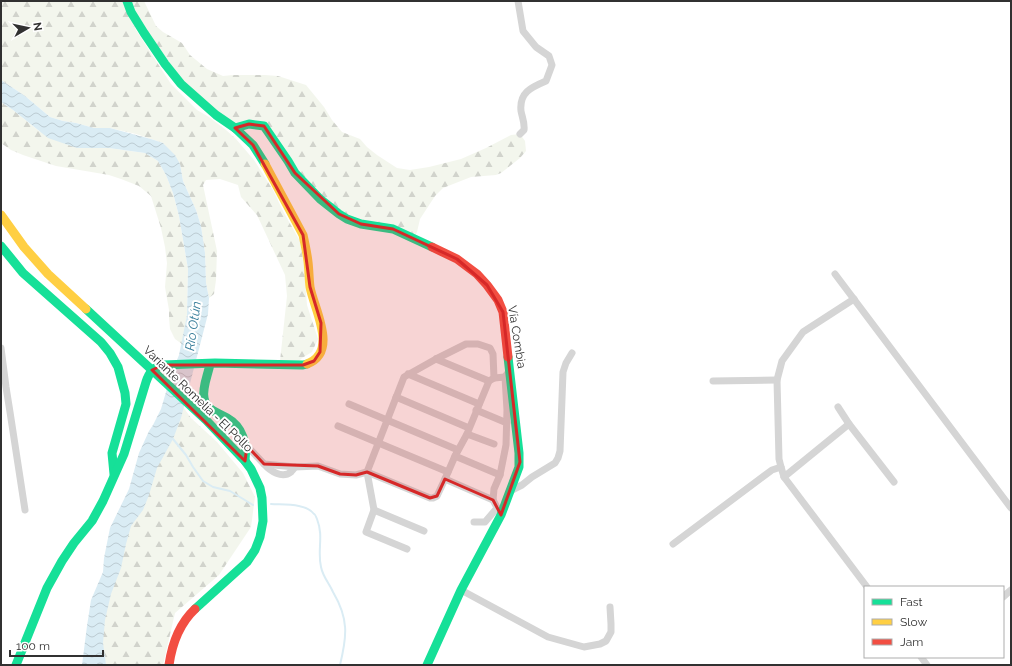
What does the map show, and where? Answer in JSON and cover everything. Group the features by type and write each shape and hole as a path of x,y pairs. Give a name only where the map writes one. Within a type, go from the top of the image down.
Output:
{"main road":[{"path":"16,665 48,588 62,561 74,543 92,522 103,500 124,454 131,428 152,369 163,364 303,366 314,361 320,352 323,343 321,323 310,287 308,260 303,235 265,164 253,145 235,128 216,115 181,84 164,64 131,12 127,1"},
{"name":"Vía Combia","path":"235,128 249,124 264,126 295,173 320,199 339,214 361,224 393,229 457,259 477,274 487,285 498,300 503,312 508,373 520,462 519,467 510,491 461,590 427,665"},
{"name":"Variante Romelia - El Pollo","path":"1,216 24,247 48,274 206,420 245,461 251,469 260,488 263,521 255,550 247,562 185,620 174,640 169,665"},
{"path":"1,246 23,273 101,342 110,353 118,367 125,393 126,404 112,453 114,474"},
{"path":"210,364 204,397 212,410 231,420 243,435 246,445 245,461"}],"street":[{"path":"518,1 523,31 536,47 549,56 552,65 546,81 530,89 521,102 524,130 520,134"},
{"path":"835,274 1011,508"},
{"path":"854,299 803,332 782,360 777,380 779,451 784,477 866,586"},
{"path":"246,445 264,464 318,466 340,474 356,475 367,472 433,498 437,496 447,476 491,380 493,354 490,348 478,344 466,344 404,377 367,472 374,510 366,532 406,549"},
{"path":"1,348 25,510"},
{"path":"510,491 522,485 555,463 558,458 560,451 563,372 572,353"},
{"path":"436,359 491,380 508,373 506,445 500,475 494,489 493,500 499,511 485,522 474,522"},
{"path":"408,374 478,407 507,423"},
{"path":"713,382 777,380"},
{"path":"396,397 494,444"},
{"path":"349,404 387,420 500,475"},
{"path":"838,407 849,424 894,482"},
{"path":"784,477 849,424"},
{"path":"338,426 378,443 493,500"},
{"path":"673,544 772,470 781,467"},
{"path":"374,510 424,531"},
{"path":"461,590 548,637 584,647 600,644 606,641 611,632 610,607"}],"highlighted area":[{"path":"249,124 264,126 295,173 339,214 361,224 393,229 457,259 487,285 503,312 520,462 501,515 493,500 445,479 437,496 430,498 367,472 356,475 340,474 318,466 264,464 247,446 245,461 152,370 163,365 303,365 314,361 320,352 321,323 310,287 303,235 253,145 235,128"}],"green space":[{"path":"1,1 123,1 136,30 171,84 197,110 209,117 236,139 254,160 273,190 300,241 307,305 318,339 312,352 297,363 280,361 287,296 285,275 257,215 241,197 238,185 220,179 206,180 203,185 217,251 214,294 209,298 206,283 205,253 201,226 196,210 183,181 180,164 163,143 136,134 110,128 94,128 50,117 25,96 1,80"},
{"path":"127,1 144,1 156,26 182,43 190,55 207,69 223,76 278,76 306,85 342,132 360,139 377,155 397,168 410,170 461,159 511,135 520,134 525,141 526,151 520,158 501,173 496,175 471,177 443,188 435,196 420,219 414,239 361,224 320,199 264,126 235,128 191,94"},
{"path":"1,102 39,131 77,148 109,148 145,153 158,161 166,175 173,193 179,216 188,269 187,315 182,344 175,339 170,329 169,310 165,287 167,263 165,247 151,196 139,186 109,175 56,166 11,150 1,143"},
{"path":"176,397 191,418 217,442 243,473 255,497 251,527 219,575 175,613 163,665 96,665 117,549"}],"water":[{"name":"Río Otún","path":"1,80 25,96 50,117 94,128 110,128 163,143 175,155 180,164 183,181 196,210 201,226 205,253 206,283 209,298 208,314 181,418 173,439 157,468 143,510 131,526 121,568 111,594 105,620 103,643 106,665 82,665 91,600 103,572 104,558 110,528 129,489 139,453 161,409 171,375 179,355 187,315 188,269 179,216 173,193 166,175 158,161 145,153 109,148 77,148 48,138 1,102"}],"waterway":[{"path":"172,439 186,455 203,481 213,487 230,491 253,505"},
{"path":"271,504 300,506 310,510 317,518 320,532 320,561 322,571 338,602 344,619 345,636 340,665"}],"traffic: fast":[{"path":"127,1 131,12 144,33 165,64 181,84 216,115 235,128 253,145 265,164"},
{"path":"235,128 249,124 264,126 295,173 320,199 347,219 361,224 393,229 432,247"},
{"path":"1,246 23,273 101,342 110,353 118,367 125,393 126,404 112,453 114,474"},
{"path":"86,309 206,420 245,461 251,469 260,488 263,521 260,537 255,550 247,562 195,609"},
{"path":"427,665 461,590 501,515 519,467 519,453 508,357"},
{"path":"16,665 47,588 62,561 92,521 103,501 124,454 146,382 152,371 163,365 215,363 307,364"},
{"path":"210,364 204,390 205,402 213,411 227,418 237,426 243,436 245,461"}],"traffic: slow":[{"path":"265,164 303,235 308,262 310,287 322,329 323,340 322,350 316,358 307,364"},
{"path":"1,215 24,247 48,274 86,309"}],"traffic: jam":[{"path":"432,247 457,259 477,274 498,300 503,312 508,357"},
{"path":"169,665 177,635 189,615 195,609"}]}
